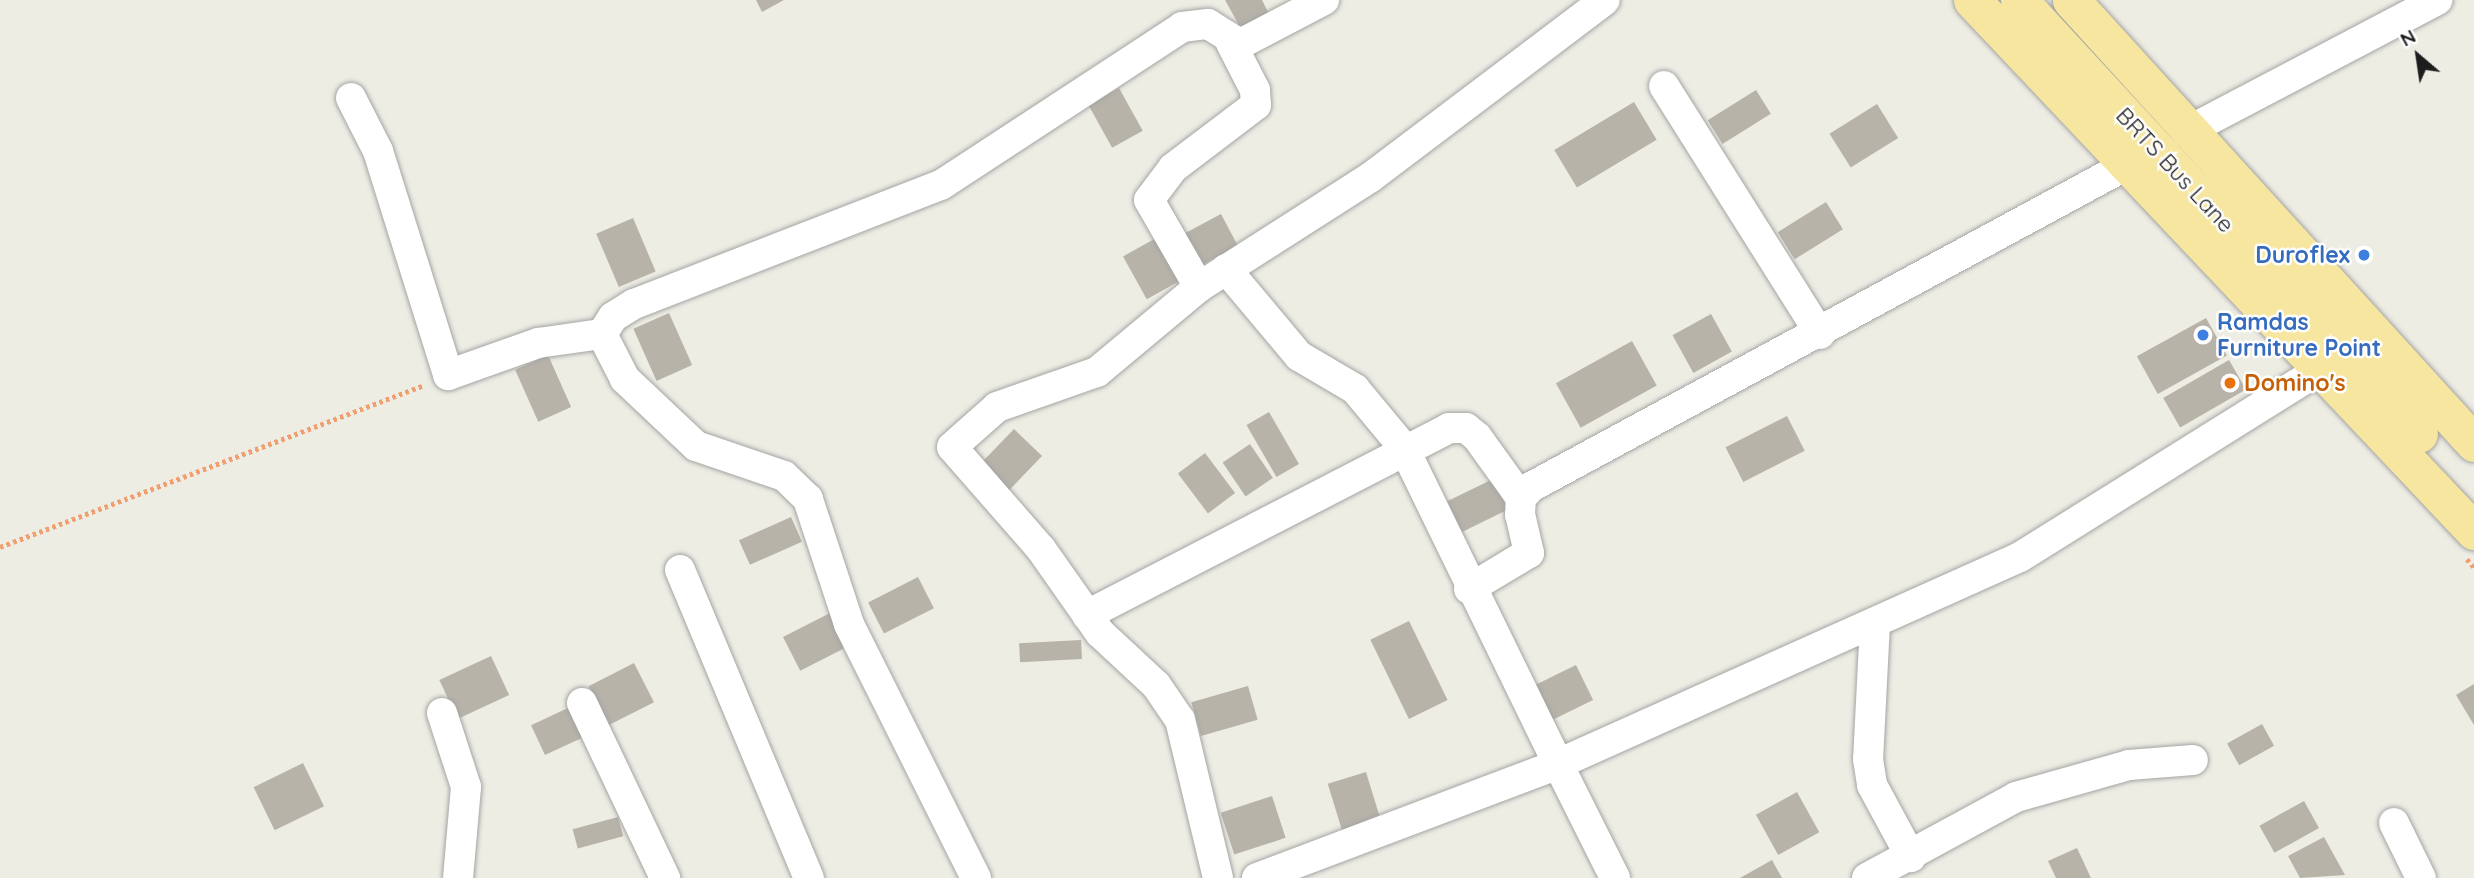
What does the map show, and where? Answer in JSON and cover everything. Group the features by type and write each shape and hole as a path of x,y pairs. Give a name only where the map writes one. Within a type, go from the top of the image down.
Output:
{"main road":[{"path":"1972,0 2124,166 2322,368 2474,531"},
{"name":"BRTS Bus Lane","path":"2019,0 2474,495"},
{"path":"2071,0 2186,132 2474,443"}],"street":[{"path":"1231,43 1249,41 1324,0"},
{"path":"1218,878 1180,720 1087,615 1041,550 952,447 997,407 1097,372 1199,287 1371,177 1605,0"},
{"path":"2186,132 2437,0"},
{"path":"603,334 613,317 634,304 941,185 1202,12 1231,43 1255,90 1256,105 1173,168 1149,200 1199,287"},
{"path":"1664,86 1820,334"},
{"path":"351,98 378,151 448,375 538,342 603,334"},
{"path":"1521,498 1531,487 1820,334 2124,166"},
{"path":"1226,269 1299,356 1355,389 1404,448 1469,589 1615,878"},
{"path":"603,334 625,379 696,446 784,476 808,499 849,624 976,878"},
{"path":"1257,878 1558,764 1875,623 2046,542 2322,368"},
{"path":"1087,615 1404,448 1466,428 1521,498 1529,553 1469,589"},
{"path":"680,570 809,878"},
{"path":"1875,623 1868,759 1872,785 1911,857"},
{"path":"582,703 665,878"},
{"path":"442,713 466,787 457,878"},
{"path":"1867,878 1911,857 2016,797 2129,765 2193,760"},
{"path":"2394,823 2421,878"}],"path":[{"path":"0,547 448,375"}],"building":[{"path":"756,0 784,0 762,12"},
{"path":"1225,0 1262,0 1269,14 1241,29"},
{"path":"1119,88 1143,131 1112,148 1088,105"},
{"path":"1756,90 1771,114 1722,144 1708,120"},
{"path":"1634,102 1657,140 1577,188 1554,150"},
{"path":"1877,104 1898,138 1851,168 1830,134"},
{"path":"1826,202 1843,229 1795,259 1778,232"},
{"path":"1221,214 1238,246 1200,266 1183,234"},
{"path":"633,218 656,271 619,287 596,234"},
{"path":"1158,237 1182,280 1147,299 1123,256"},
{"path":"669,313 692,365 657,381 633,329"},
{"path":"1711,314 1732,352 1693,373 1673,335"},
{"path":"2206,318 2227,356 2158,394 2137,356"},
{"path":"1632,341 1657,386 1581,428 1556,383"},
{"path":"548,355 571,407 538,422 515,370"},
{"path":"2229,360 2246,389 2180,427 2163,398"},
{"path":"1269,412 1299,464 1276,477 1246,425"},
{"path":"1787,416 1805,451 1743,482 1726,447"},
{"path":"1014,429 1042,456 1007,492 979,465"},
{"path":"1250,444 1273,478 1246,496 1223,462"},
{"path":"1205,453 1235,493 1208,513 1178,473"},
{"path":"1493,479 1508,510 1462,532 1447,501"},
{"path":"791,517 802,542 750,565 739,540"},
{"path":"918,577 934,608 884,634 868,602"},
{"path":"832,612 849,646 800,671 783,637"},
{"path":"1409,621 1448,700 1409,719 1370,640"},
{"path":"1081,640 1082,659 1020,662 1019,643"},
{"path":"491,656 509,695 458,719 439,680"},
{"path":"634,663 654,702 609,725 589,686"},
{"path":"1576,665 1593,700 1548,722 1531,687"},
{"path":"2474,684 2474,725 2456,695"},
{"path":"1248,686 1258,720 1201,736 1191,702"},
{"path":"570,707 584,737 545,755 531,725"},
{"path":"2262,724 2274,746 2239,765 2227,743"},
{"path":"303,763 324,806 275,830 254,787"},
{"path":"1366,772 1380,819 1342,831 1328,784"},
{"path":"1797,792 1819,832 1778,855 1756,815"},
{"path":"1272,796 1286,838 1234,855 1221,813"},
{"path":"2304,801 2319,828 2274,853 2259,826"},
{"path":"618,817 623,836 578,848 573,829"},
{"path":"2324,837 2345,875 2300,878 2288,856"},
{"path":"2077,848 2091,878 2056,878 2048,861"},
{"path":"1772,860 1782,878 1740,878"}],"place":[{"name":"Duroflex","path":"2364,255"},
{"name":"Ramdas Furniture Point","path":"2203,335"},
{"name":"Domino's","path":"2230,383"}]}
